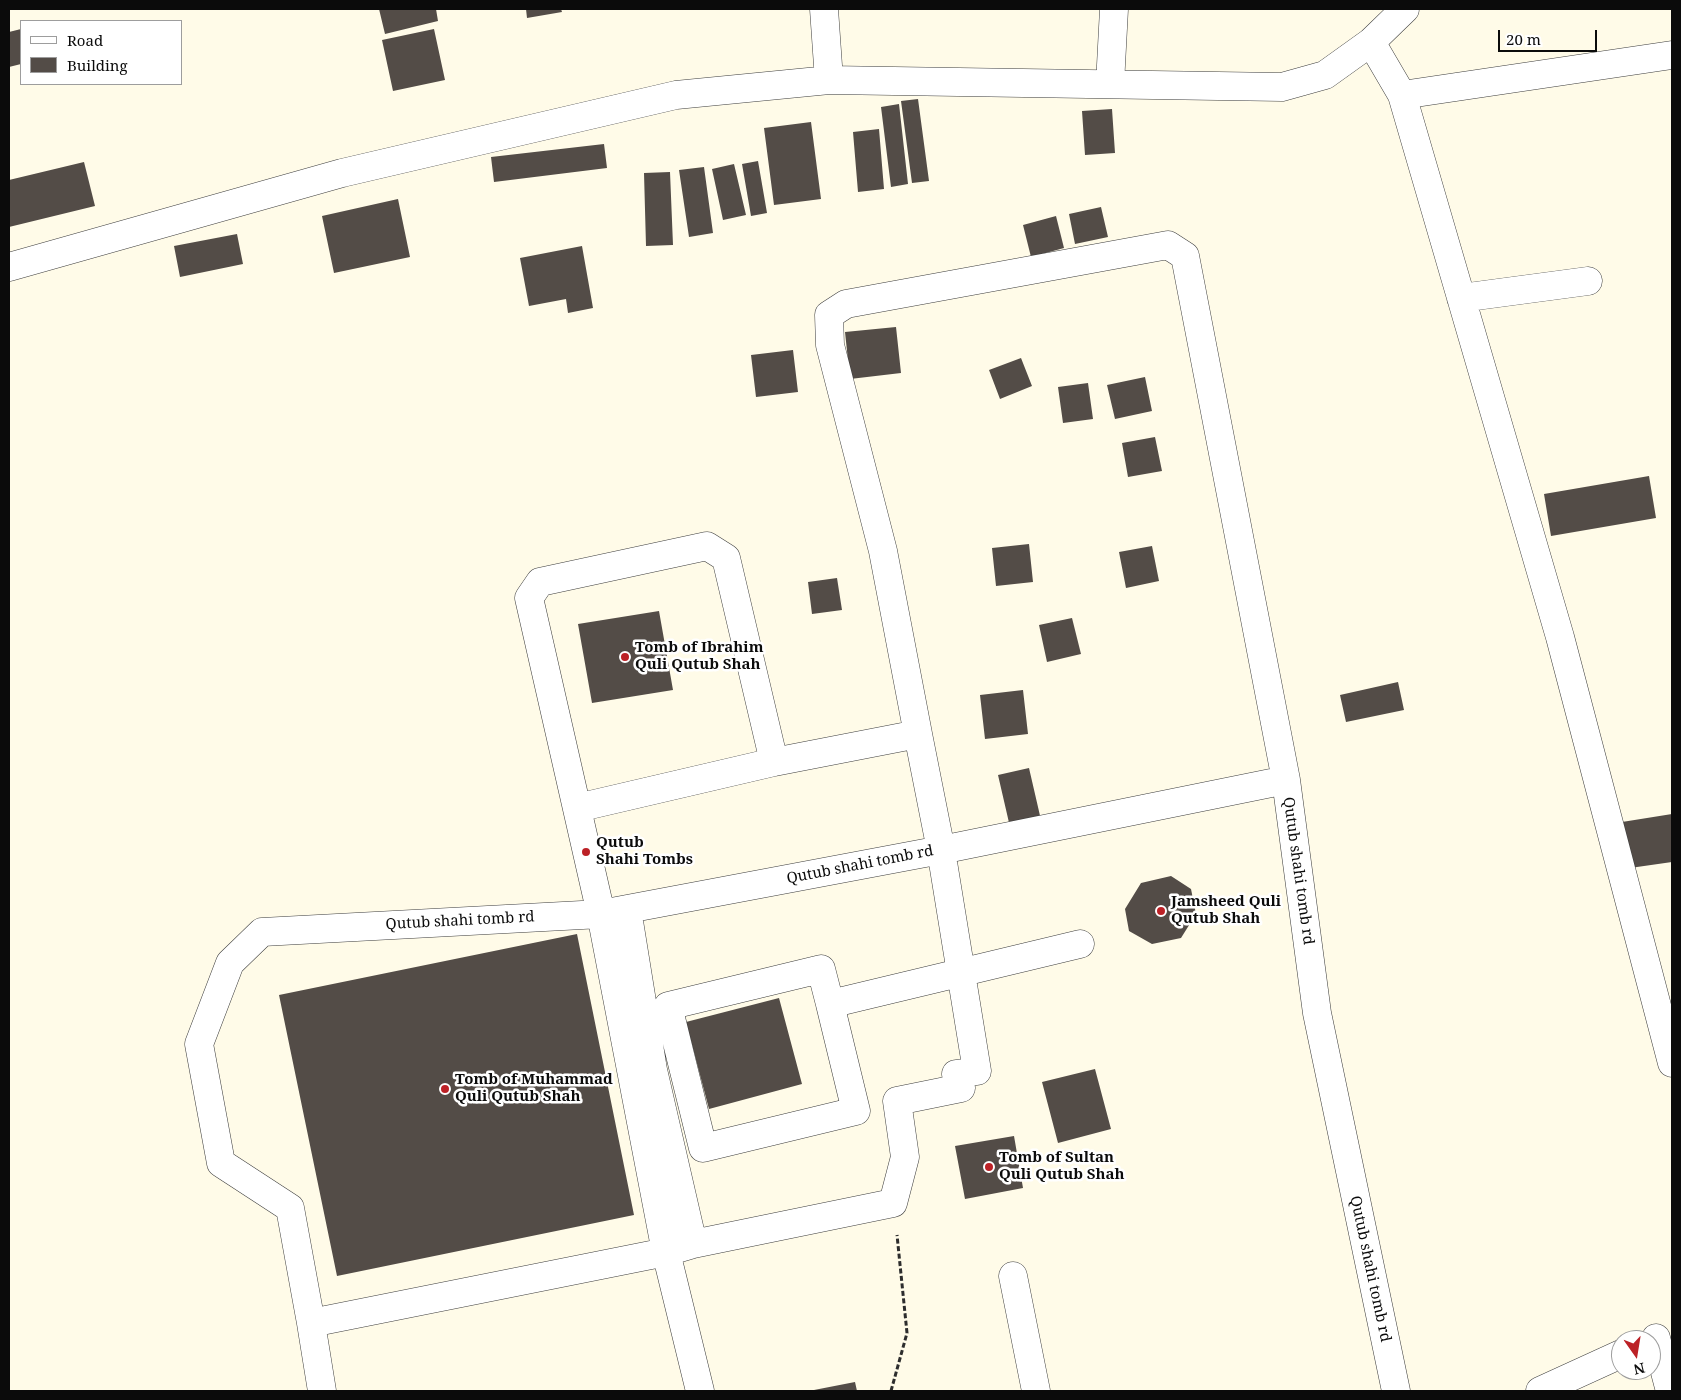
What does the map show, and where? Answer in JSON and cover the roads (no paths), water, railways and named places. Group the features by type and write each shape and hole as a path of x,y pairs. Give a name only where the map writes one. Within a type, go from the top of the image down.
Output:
{"street":[{"path":"824,9 829,80"},
{"path":"1110,84 1114,9"},
{"path":"9,268 342,174 676,95 829,80 1282,87 1325,75 1371,42 1405,9"},
{"path":"1371,42 1402,95 1560,637 1672,1063"},
{"path":"1402,95 1672,55"},
{"path":"311,1322 666,1252 693,1244 893,1203 905,1157 897,1101 961,1088 956,1074 977,1071 941,850 883,551 830,345 829,315 846,304 1168,245 1185,256 1286,780"},
{"path":"1461,298 1588,281"},
{"path":"693,1244 614,911 577,808 529,598 540,582 707,546 726,558 774,762"},
{"path":"577,808 774,762 918,734"},
{"name":"Qutub shahi tomb rd","path":"322,1391 290,1208 221,1163 199,1044 230,963 262,932 614,911 941,850 1286,780 1317,1013 1396,1391"},
{"path":"614,911 666,1252 700,1391"},
{"path":"830,1004 1080,944"},
{"path":"821,969 830,1004 856,1111 703,1148 668,1006 821,969"},
{"path":"653,1070 683,1064"},
{"path":"1013,1276 1036,1391"},
{"path":"1661,1342 1670,1391"},
{"path":"1540,1391 1611,1359"}],"place":[{"name":"Tomb of Ibrahim Quli Qutub Shah","path":"625,657"},
{"name":"Qutub Shahi Tombs","path":"586,852"},
{"name":"Jamsheed Quli Qutub Shah","path":"1161,911"},
{"name":"Tomb of Muhammad Quli Qutub Shah","path":"445,1089"},
{"name":"Tomb of Sultan Quli Qutub Shah","path":"989,1167"}]}
